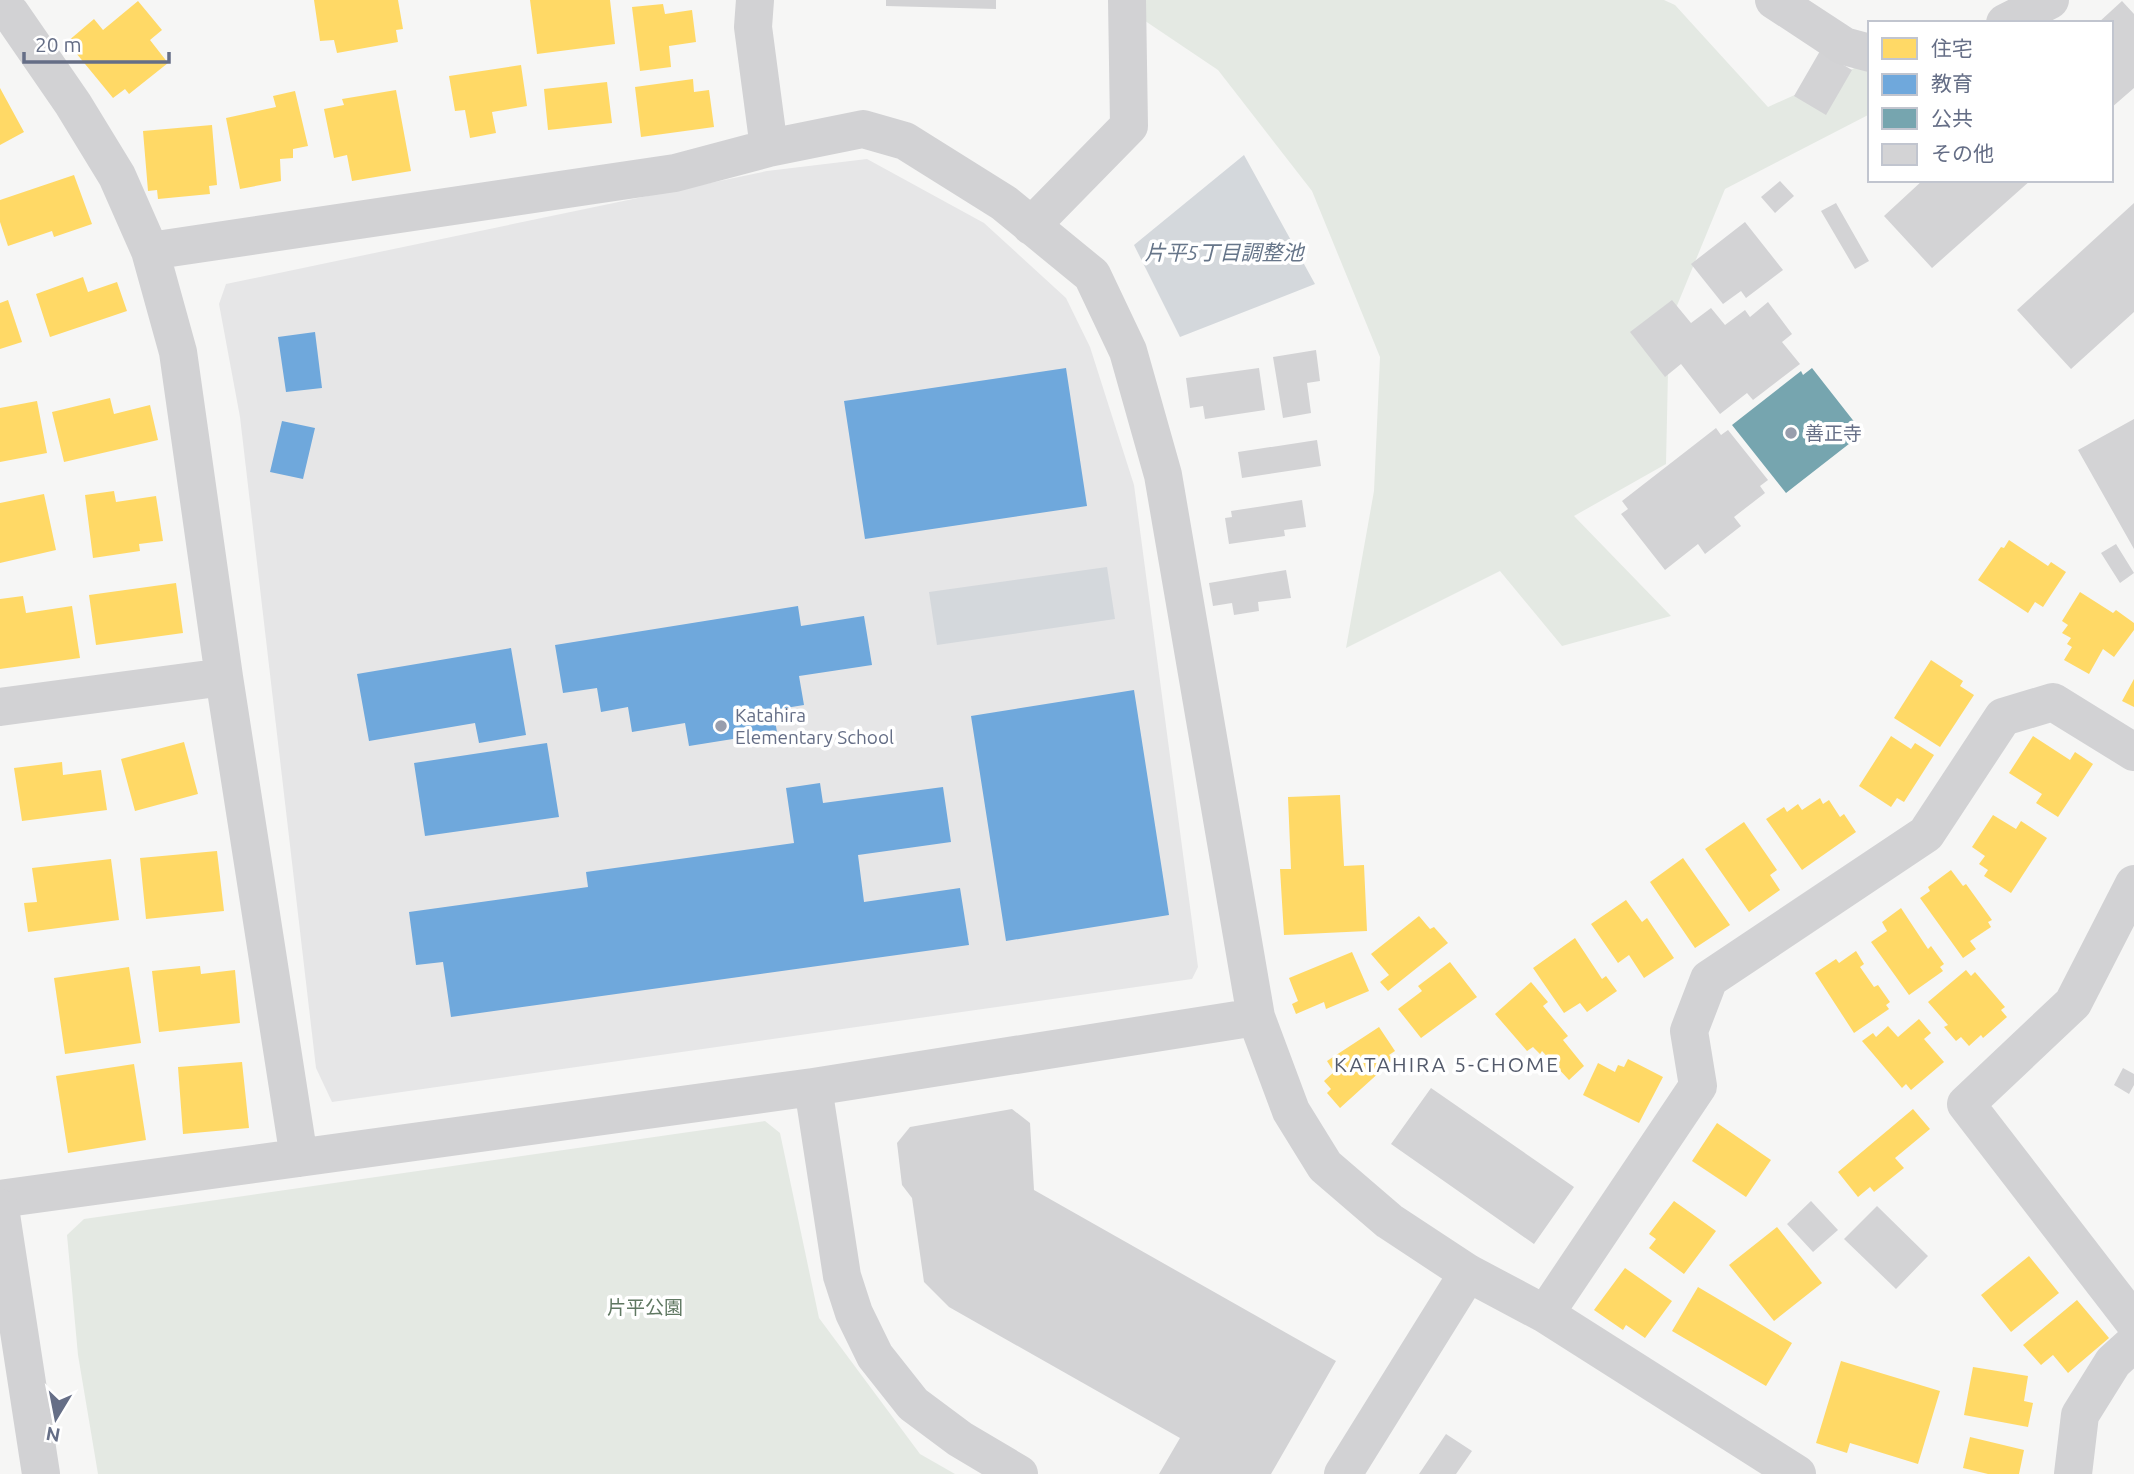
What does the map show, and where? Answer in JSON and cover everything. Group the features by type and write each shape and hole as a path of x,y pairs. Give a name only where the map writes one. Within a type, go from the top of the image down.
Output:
{"street":[{"path":"755,0 753,27 769,148"},
{"path":"1031,226 1129,126 1127,0"},
{"path":"1774,0 1844,47 1868,53"},
{"path":"2008,21 2050,0"},
{"path":"13,6 117,176 150,251 178,352 299,1158"},
{"path":"150,251 675,173 769,148 863,129 905,141 1004,203 1092,275 1128,351 1163,475 1256,1017 1291,1111 1325,1166 1389,1221 1468,1273 1545,1314 1797,1474"},
{"path":"0,707 225,677"},
{"path":"1545,1314 1698,1086 1689,1031 1709,979 1926,834 2003,717 2053,702 2134,752"},
{"path":"2134,884 2073,1003 1966,1104 2134,1322"},
{"path":"0,1199 813,1087 1256,1017"},
{"path":"813,1087 842,1276 854,1313 875,1356 913,1404 960,1439 1019,1474"},
{"path":"0,1208 41,1474"},
{"path":"1343,1474 1468,1273"},
{"path":"2073,1474 2080,1415 2113,1362 2134,1343"}],"shaded area":[{"name":"Katahira Elementary School","path":"867,159 984,223 1066,298 1090,347 1134,485 1198,967 1192,979 332,1102 316,1068 240,417 219,304 226,284 767,171"}],"green space":[{"path":"1114,0 1664,0 1675,5 1768,107 1868,62 1868,115 1725,189 1669,325 1666,464 1574,516 1671,616 1562,646 1500,571 1346,648 1374,491 1380,357 1312,191 1218,70"},
{"name":"片平公園","path":"765,1121 780,1133 819,1318 920,1454 955,1474 98,1474 78,1355 67,1235 84,1219"}],"water":[{"name":"片平5丁目調整池","path":"1244,155 1315,284 1180,337 1134,245"},
{"path":"1107,567 1115,619 937,645 929,592"}],"building: 住宅":[{"path":"314,0 398,0 403,29 396,30 398,42 337,53 334,40 320,41"},
{"path":"530,0 610,0 615,44 537,54"},
{"path":"138,1 162,30 150,40 168,63 129,94 125,89 113,98 67,42 94,19 103,30"},
{"path":"663,4 665,14 692,10 696,42 669,46 671,67 640,71 632,7"},
{"path":"521,65 527,106 492,112 496,133 470,138 465,110 455,111 449,76"},
{"path":"693,79 694,92 709,90 714,127 641,137 635,87"},
{"path":"607,82 612,123 548,130 544,89"},
{"path":"0,88 24,132 0,145"},
{"path":"396,90 411,171 352,181 347,155 334,158 324,109 344,105 342,99"},
{"path":"295,91 308,146 293,149 293,158 280,159 281,181 240,189 226,118 276,107 273,96"},
{"path":"212,125 217,185 209,186 210,194 158,199 157,190 148,191 143,131"},
{"path":"74,175 92,224 54,237 52,231 8,246 0,222 0,200"},
{"path":"83,277 88,292 117,282 127,311 50,337 36,294"},
{"path":"8,300 22,342 0,349 0,303"},
{"path":"110,398 114,414 150,405 158,440 64,462 52,412"},
{"path":"37,401 47,453 0,462 0,408"},
{"path":"114,491 116,502 156,496 163,541 139,544 140,551 93,558 85,495"},
{"path":"44,494 56,550 0,563 0,503"},
{"path":"2009,540 2048,566 2051,562 2066,572 2043,607 2035,602 2028,613 1978,580"},
{"path":"176,583 183,633 96,645 89,595"},
{"path":"2080,592 2113,613 2116,610 2134,623 2134,630 2114,657 2103,649 2089,674 2064,660 2072,647 2067,644 2071,638 2062,633 2068,625 2062,621"},
{"path":"23,596 26,613 72,606 80,658 0,669 0,599"},
{"path":"1931,660 1963,681 1960,686 1974,695 1940,747 1894,718"},
{"path":"2134,679 2134,707 2122,701"},
{"path":"1891,736 1911,749 1915,743 1934,755 1904,802 1897,798 1891,807 1859,786"},
{"path":"2033,736 2070,760 2075,752 2093,764 2058,817 2036,803 2042,794 2009,773"},
{"path":"184,742 198,794 135,811 121,759"},
{"path":"62,762 63,775 101,770 107,810 22,821 14,768"},
{"path":"1340,795 1344,866 1364,865 1367,931 1284,935 1280,869 1291,869 1288,797"},
{"path":"1820,798 1823,804 1829,800 1840,817 1844,814 1856,832 1802,870 1766,819 1784,807 1787,812 1798,804 1802,810"},
{"path":"1993,815 2016,829 2021,821 2047,838 2011,893 1984,876 1988,870 1979,864 1985,856 1972,847"},
{"path":"1744,822 1777,870 1770,875 1780,890 1749,912 1705,849"},
{"path":"217,851 224,911 146,919 140,858"},
{"path":"1683,858 1730,925 1695,948 1650,882"},
{"path":"111,859 119,920 28,932 24,903 37,902 32,868"},
{"path":"1951,870 1963,886 1966,884 1992,920 1988,922 1991,927 1970,941 1976,949 1963,958 1920,898 1930,891 1928,887"},
{"path":"1626,900 1642,922 1647,918 1674,958 1644,978 1629,955 1618,963 1591,924"},
{"path":"1901,908 1928,949 1931,946 1944,964 1940,967 1943,971 1909,995 1871,942 1887,931 1882,922"},
{"path":"1419,916 1430,929 1434,927 1448,943 1388,991 1380,982 1389,975 1371,954"},
{"path":"1575,938 1602,979 1606,976 1617,991 1587,1012 1580,1003 1564,1013 1533,968"},
{"path":"1856,951 1864,964 1860,967 1874,987 1878,985 1890,1002 1886,1005 1889,1009 1854,1033 1815,973 1836,959 1839,963"},
{"path":"1352,952 1369,991 1326,1009 1324,1002 1296,1014 1292,1004 1298,1001 1289,978"},
{"path":"1450,962 1477,997 1421,1038 1398,1009 1422,991 1418,986"},
{"path":"200,966 201,974 235,970 240,1023 159,1032 152,971"},
{"path":"129,967 141,1043 65,1054 54,978"},
{"path":"1966,970 1971,976 1975,972 2005,1007 2001,1010 2007,1017 1983,1038 1981,1035 1969,1046 1961,1037 1956,1041 1944,1027 1948,1025 1928,1002"},
{"path":"1531,982 1548,1002 1543,1006 1568,1036 1563,1040 1584,1066 1569,1080 1542,1051 1540,1054 1533,1047 1527,1051 1495,1014"},
{"path":"1919,1019 1931,1033 1924,1039 1944,1062 1911,1090 1906,1084 1902,1088 1862,1041 1873,1033 1876,1037 1888,1026 1898,1037"},
{"path":"1379,1027 1395,1051 1389,1055 1393,1060 1340,1108 1327,1093 1331,1089 1324,1081 1334,1072 1327,1061"},
{"path":"1628,1059 1663,1077 1639,1123 1583,1095 1598,1063 1615,1072 1618,1065 1624,1067"},
{"path":"242,1062 249,1128 183,1134 178,1067"},
{"path":"134,1064 146,1140 68,1153 56,1076"},
{"path":"1913,1109 1930,1129 1895,1158 1904,1168 1874,1192 1870,1187 1858,1197 1838,1172"},
{"path":"1717,1123 1771,1160 1746,1197 1692,1161"},
{"path":"1674,1201 1716,1231 1684,1274 1649,1248 1656,1239 1649,1234"},
{"path":"1777,1227 1822,1283 1774,1321 1729,1265"},
{"path":"2029,1256 2059,1293 2011,1332 1981,1295"},
{"path":"1625,1268 1672,1301 1645,1338 1626,1325 1623,1330 1594,1310"},
{"path":"1698,1287 1792,1343 1766,1386 1672,1331"},
{"path":"2077,1300 2109,1338 2068,1373 2053,1355 2041,1365 2023,1345"},
{"path":"1841,1361 1940,1391 1918,1464 1850,1443 1847,1453 1816,1443"},
{"path":"1973,1367 2028,1376 2024,1401 2033,1403 2028,1427 1964,1415"},
{"path":"1970,1437 2024,1450 2019,1474 1988,1474 1963,1468"}],"building: 教育":[{"path":"315,332 322,388 286,392 278,337"},
{"path":"1066,368 1087,506 865,539 844,401"},
{"path":"282,421 315,428 303,479 270,472"},
{"path":"798,606 801,626 864,616 872,665 799,676 804,705 773,710 777,732 689,746 685,723 632,732 628,707 601,712 597,688 563,693 555,645"},
{"path":"511,648 526,735 479,743 475,723 369,741 357,674"},
{"path":"1134,690 1169,915 1006,941 971,716"},
{"path":"547,743 559,817 425,836 414,763"},
{"path":"820,783 823,803 943,787 951,842 858,855 864,902 960,888 969,945 451,1017 443,962 416,965 409,912 588,887 586,872 794,843 786,788"}],"building: 公共":[{"path":"1812,368 1863,433 1786,493 1732,425 1801,371 1803,375"}],"building: その他":[{"path":"886,0 996,0 996,9 886,6"},
{"path":"2122,1 2134,14 2134,88 2113,106 2113,21 2100,21"},
{"path":"1820,51 1852,70 1826,115 1794,96"},
{"path":"1780,181 1794,196 1775,213 1761,197"},
{"path":"1921,182 2029,182 1932,268 1884,216"},
{"path":"1836,203 1869,261 1855,269 1821,211"},
{"path":"2134,203 2134,312 2071,369 2017,310"},
{"path":"1745,222 1783,270 1746,298 1741,291 1723,304 1691,264"},
{"path":"1672,300 1691,323 1711,308 1725,325 1745,310 1750,317 1768,302 1792,334 1782,342 1800,364 1753,400 1747,393 1720,414 1681,364 1665,377 1630,332"},
{"path":"1316,350 1320,381 1307,383 1311,413 1283,418 1273,357"},
{"path":"1259,368 1265,410 1205,419 1203,406 1190,408 1186,378"},
{"path":"2134,419 2134,549 2078,450"},
{"path":"1716,428 1721,435 1728,430 1768,480 1760,486 1765,493 1734,517 1741,526 1705,554 1698,544 1665,570 1621,514 1628,509 1622,501"},
{"path":"1317,440 1321,466 1242,478 1238,452"},
{"path":"1302,500 1306,527 1284,530 1285,536 1229,544 1225,518 1232,517 1231,511"},
{"path":"2116,544 2134,573 2120,583 2101,553"},
{"path":"1286,570 1291,598 1258,602 1259,611 1234,615 1232,603 1213,606 1209,583"},
{"path":"2123,1068 2134,1074 2134,1085 2129,1094 2114,1085"},
{"path":"1431,1088 1574,1187 1534,1244 1391,1144"},
{"path":"1012,1109 1030,1123 1034,1190 1336,1361 1271,1474 1159,1474 1180,1438 949,1307 924,1282 912,1198 902,1185 897,1143 910,1127"},
{"path":"1811,1201 1838,1230 1813,1252 1787,1224"},
{"path":"1877,1206 1928,1256 1896,1289 1844,1239"},
{"path":"1446,1434 1472,1451 1456,1474 1419,1474"}],"place":[{"name":"善正寺","path":"1791,433"},
{"name":"Katahira Elementary School","path":"721,726"}],"district":[{"name":"KATAHIRA 5-CHOME","path":"1447,1065"}]}
